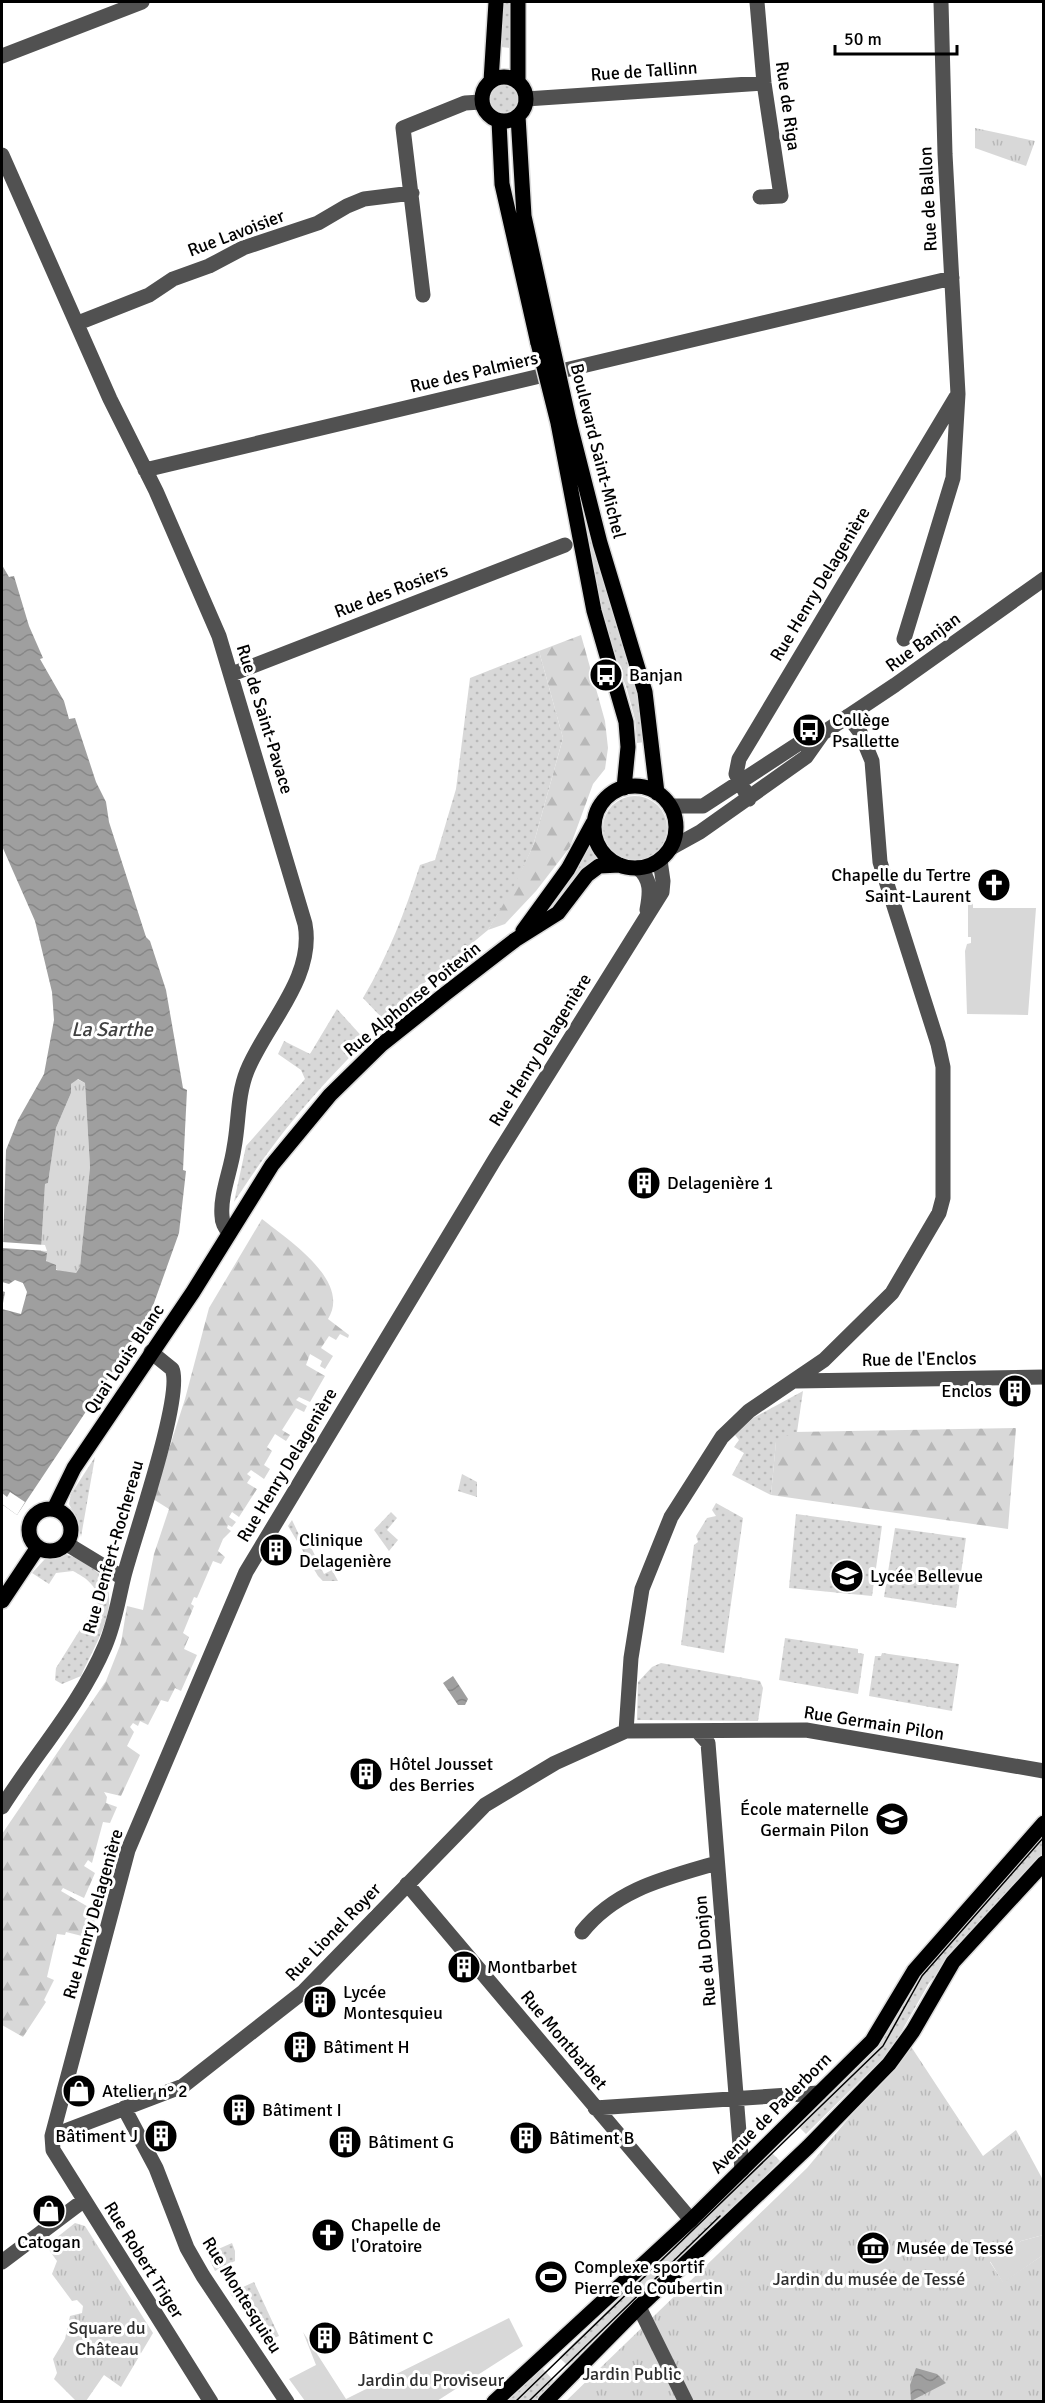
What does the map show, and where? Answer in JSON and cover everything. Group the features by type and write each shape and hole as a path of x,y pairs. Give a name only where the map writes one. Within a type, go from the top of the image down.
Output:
{"main road":[{"path":"491,81 495,2"},
{"path":"518,2 518,82 526,99 523,110 512,120 499,121 489,115 482,102 485,86 491,81 505,77 518,82"},
{"name":"Boulevard Saint-Michel","path":"518,116 524,216 544,342"},
{"name":"Boulevard Saint-Michel","path":"499,121 502,184 564,422 645,692 654,748 657,793"},
{"name":"Boulevard Saint-Michel","path":"564,422 594,611 626,722 628,747 624,788"},
{"path":"642,787 657,793 670,806 676,830 665,854 638,868 620,865 606,855 599,846 595,832 595,819 605,800 624,788 642,787"},
{"name":"Rue Alphonse Poitevin","path":"515,940 568,869 595,819"},
{"name":"Rue Alphonse Poitevin","path":"229,1233 272,1165 330,1095 381,1045 515,940 558,913 588,875 599,866 620,865"},
{"name":"Quai Louis Blanc","path":"54,1509 74,1468 193,1292 229,1233"},
{"path":"54,1509 63,1513 70,1522 72,1533 67,1544 50,1552 38,1547 31,1539 30,1522 42,1510 54,1509"},
{"path":"2,1601 38,1547"},
{"name":"Avenue de Paderborn","path":"494,2402 691,2220 872,2041 914,1971 1044,1823"},
{"path":"545,2402 639,2307 808,2147 889,2064 913,2031 953,1962 1044,1863"}],"street":[{"path":"2,56 142,2"},
{"name":"Rue de Riga","path":"757,2 764,83 781,196 760,197"},
{"name":"Rue de Ballon","path":"904,639 953,478 958,393 941,2"},
{"name":"Rue de Tallinn","path":"526,99 764,83"},
{"path":"423,295 403,128 465,103 482,102"},
{"name":"Rue de Saint-Pavace","path":"2,155 110,399 145,470 219,636 305,924 308,947 302,968 247,1072 239,1102 235,1146 221,1215 223,1224 229,1233"},
{"name":"Rue Lavoisier","path":"78,323 149,295 173,279 209,266 243,248 318,223 347,206 380,196 412,193"},
{"name":"Rue des Palmiers","path":"145,470 952,278"},
{"name":"Rue Henry Delagenière","path":"740,782 736,774 740,759 958,393"},
{"name":"Rue des Rosiers","path":"232,674 565,545"},
{"name":"Rue Banjan","path":"670,806 704,806 798,744 823,733 1044,579"},
{"path":"626,1731 631,1658 642,1589 671,1517 722,1437 749,1411 796,1381 834,1351 892,1293 939,1213 943,1198 941,1059 880,862 872,761 860,732 848,716"},
{"name":"Rue Banjan","path":"665,854 806,757 823,733"},
{"path":"740,782 748,799"},
{"name":"Rue Henry Delagenière","path":"52,2136 128,1850 246,1572 495,1159 662,892 665,854"},
{"name":"Rue Henry Delagenière","path":"638,868 646,874 650,889 647,916"},
{"name":"Rue Denfert-Rochereau","path":"2,1807 85,1686 105,1646 118,1607 123,1578 163,1443 174,1387 172,1369 151,1352"},
{"name":"Rue de l'Enclos","path":"796,1381 1044,1377"},
{"path":"67,1544 123,1578"},
{"name":"Rue Germain Pilon","path":"626,1731 806,1730 1044,1771"},
{"name":"Rue Lionel Royer","path":"52,2136 183,2086 303,1992 485,1805 555,1763 626,1731"},
{"name":"Rue du Donjon","path":"698,1732 708,1743 742,2170"},
{"path":"582,1932 596,1913 626,1893 717,1863"},
{"name":"Rue Montbarbet","path":"407,1884 691,2220"},
{"path":"596,2108 819,2093"},
{"name":"Rue Montesquieu","path":"124,2108 152,2159 198,2267 287,2402"},
{"name":"Rue Robert Triger","path":"52,2136 54,2155 211,2402"},
{"path":"2,2262 83,2201"},
{"path":"639,2307 686,2402"}],"green space":[{"path":"502,2 512,2 510,48 501,47"},
{"path":"504,85 514,89 518,99 514,109 504,113 494,109 490,99 494,89"},
{"path":"975,128 1035,141 1026,166 975,148"},
{"path":"573,467 639,693 645,742 637,743 635,719 626,686 608,645"},
{"path":"581,635 605,721 608,748 605,769 593,784 570,847 536,891 505,924 488,930 513,888 533,846 563,738 539,651"},
{"path":"539,651 563,738 533,846 514,888 488,930 382,1018 363,998 395,933 420,865 435,860 456,789 470,678"},
{"path":"635,796 653,802 661,810 667,828 661,846 653,854 635,860 617,854 609,846 603,828 609,810 617,802"},
{"path":"589,847 599,860 567,892 561,887"},
{"path":"968,903 973,903 973,908 1036,908 1028,1015 967,1014 965,951 967,944 971,943 971,937 968,937"},
{"path":"337,1009 366,1041 295,1118 234,1202 246,1146 305,1079 301,1070 278,1054 284,1041 310,1054"},
{"path":"77,1079 85,1083 90,1167 80,1267 76,1273 64,1273 47,1261 41,1252 45,1184 48,1183 56,1128 71,1093 71,1084"},
{"path":"262,1219 300,1249 324,1276 331,1290 333,1305 328,1319 349,1335 348,1338 340,1334 336,1340 329,1336 321,1348 333,1356 325,1369 320,1366 322,1361 310,1354 306,1365 325,1376 310,1402 299,1397 296,1400 307,1406 304,1412 296,1408 282,1430 290,1435 286,1441 275,1434 267,1447 272,1451 264,1465 270,1469 264,1479 251,1470 247,1474 251,1477 247,1483 257,1489 239,1517 232,1512 229,1517 236,1522 232,1527 228,1525 227,1528 231,1531 223,1539 218,1551 225,1557 221,1564 213,1561 197,1598 194,1597 191,1604 194,1606 183,1633 189,1637 184,1649 197,1655 181,1691 175,1688 168,1702 161,1700 148,1725 140,1721 138,1726 133,1723 130,1727 134,1732 127,1746 140,1755 121,1796 104,1792 107,1797 106,1803 117,1807 110,1823 103,1822 92,1863 88,1860 84,1866 95,1873 84,1898 63,1888 61,1891 97,1912 90,1938 66,1932 65,1935 57,1934 47,1977 54,1980 44,2000 46,2002 23,2037 2,2025 2,1834 106,1681 121,1643 127,1606 143,1610 154,1554 169,1509 153,1499 185,1399 209,1308"},
{"path":"803,1391 797,1432 776,1442 771,1495 732,1475 744,1453 734,1447 739,1440 735,1435 753,1418"},
{"path":"1016,1428 1008,1529 771,1495 776,1441 794,1432"},
{"path":"95,1457 81,1537 78,1522 69,1504 71,1494"},
{"path":"462,1474 477,1482 477,1497 458,1491"},
{"path":"716,1503 743,1518 724,1653 681,1645 694,1545 698,1542 696,1536 707,1518 716,1516 712,1510"},
{"path":"391,1512 397,1518 387,1530 398,1540 389,1551 374,1530"},
{"path":"796,1514 882,1526 872,1596 789,1588"},
{"path":"292,1520 301,1539 306,1537 324,1574 332,1570 338,1581 323,1581 318,1576 288,1526"},
{"path":"895,1528 966,1538 956,1608 884,1597"},
{"path":"64,1554 89,1566 102,1577 108,1589 109,1603 101,1633 81,1676 62,1684 55,1680 56,1668 98,1601 96,1591 90,1583 73,1571 56,1573 49,1584 32,1573 45,1559"},
{"path":"785,1638 858,1649 858,1653 864,1654 858,1694 779,1680"},
{"path":"882,1653 959,1664 952,1711 869,1696 875,1656 881,1656"},
{"path":"661,1663 760,1681 763,1688 758,1721 637,1720 638,1682 652,1667"},
{"path":"1043,1834 1043,1853 929,1983 891,2050 806,2134 798,2126 881,2043 919,1976"},
{"name":"Jardin du musée de Tessé","path":"910,2045 983,2156 1016,2130 1043,2180 1043,2235 1021,2241 990,2262 1003,2282 1043,2255 1043,2401 565,2402 807,2168"},
{"path":"771,2152 780,2161 568,2366 559,2357"},
{"name":"Square du Château","path":"75,2223 85,2226 153,2333 121,2387 104,2375 86,2401 76,2401 54,2379 57,2373 53,2359 65,2339 70,2316 82,2313 83,2306 77,2300 72,2301 52,2274 57,2261 46,2246"},
{"path":"1043,2235 1043,2255 1003,2283 990,2261 1021,2241"},
{"path":"232,2243 235,2261 215,2271 207,2254"},
{"path":"254,2282 279,2336 264,2342 230,2293"},
{"name":"Jardin du Proviseur","path":"509,2318 523,2346 437,2401 305,2401 289,2379 316,2365 303,2332 346,2399"},
{"path":"541,2367 556,2383 537,2401 505,2402"}],"water":[{"name":"La Sarthe","path":"2,565 9,577 14,576 29,626 43,658 40,659 64,701 69,719 75,718 96,782 106,802 109,822 146,937 150,941 166,990 183,1088 187,1090 183,1170 186,1171 179,1233 149,1317 17,1515 3,1505 2,1507 2,1309 21,1314 27,1292 23,1283 15,1280 9,1284 2,1282 6,1150 18,1120 44,1074 54,1020 52,992 35,921 2,846","holes":["78,1079 85,1083 90,1167 80,1267 76,1273 56,1270 56,1265 46,1261 47,1253 41,1251 45,1184 48,1183 56,1128 71,1093 71,1084"]},
{"path":"2,1291 5,1292 2,1309"},
{"path":"453,1676 468,1699 465,1705 458,1705 443,1683"},
{"path":"916,2368 937,2374 946,2383 911,2401 910,2385"}],"pier":[{"path":"2,1242 45,1245 47,1251 2,1248"},
{"path":"10,1492 25,1502 17,1515 2,1504 2,1493 7,1497"}],"tram line":[{"path":"515,2402 883,2046 922,1976 1044,1837"},
{"path":"528,2402 720,2216"}],"place":[{"name":"Banjan","path":"606,675"},
{"name":"Collège Psallette","path":"809,730"},
{"name":"Chapelle du Tertre Saint-Laurent","path":"994,885"},
{"name":"Delagenière 1","path":"644,1183"},
{"name":"Enclos","path":"1015,1391"},
{"name":"Clinique Delagenière","path":"276,1550"},
{"name":"Lycée Bellevue","path":"847,1576"},
{"name":"Hôtel Jousset des Berries","path":"366,1774"},
{"name":"École maternelle Germain Pilon","path":"892,1819"},
{"name":"Montbarbet","path":"464,1967"},
{"name":"Lycée Montesquieu","path":"320,2002"},
{"name":"Bâtiment H","path":"300,2047"},
{"name":"Atelier n° 2","path":"79,2091"},
{"name":"Bâtiment I","path":"239,2110"},
{"name":"Bâtiment J","path":"161,2136"},
{"name":"Bâtiment B","path":"526,2138"},
{"name":"Bâtiment G","path":"345,2142"},
{"name":"Catogan","path":"49,2211"},
{"name":"Chapelle de l'Oratoire","path":"328,2235"},
{"name":"Musée de Tessé","path":"873,2248"},
{"name":"Complexe sportif Pierre de Coubertin","path":"551,2277"},
{"name":"Bâtiment C","path":"325,2338"}],"park label":[{"name":"Jardin Public","path":"632,2374"}]}
